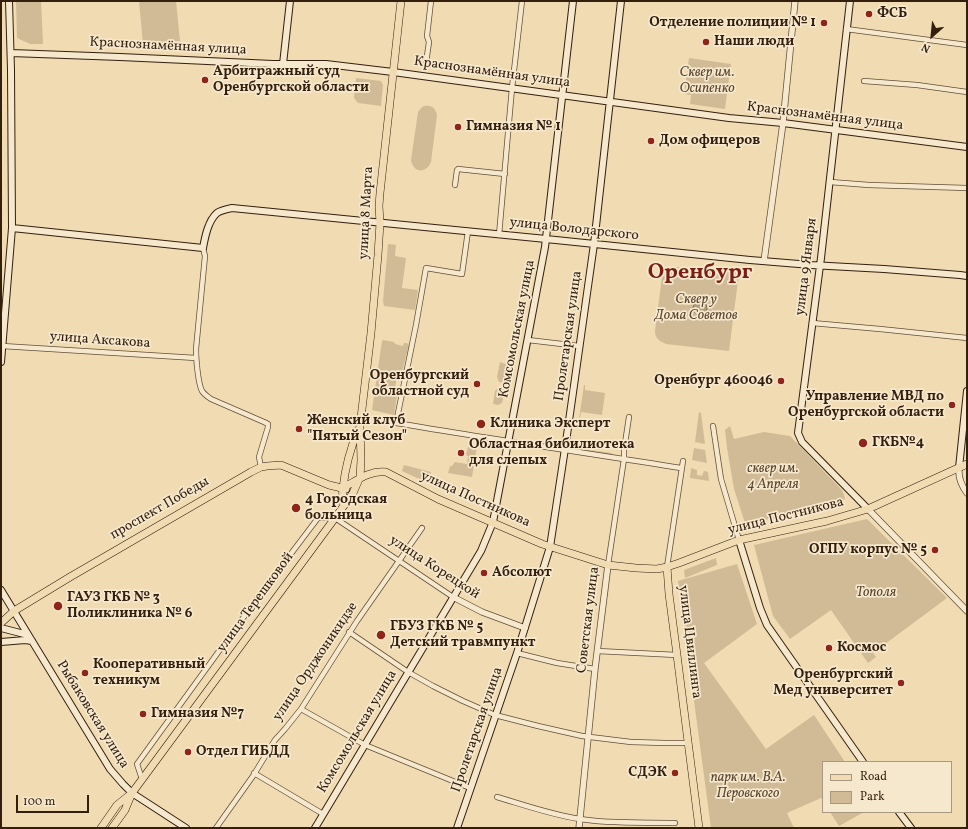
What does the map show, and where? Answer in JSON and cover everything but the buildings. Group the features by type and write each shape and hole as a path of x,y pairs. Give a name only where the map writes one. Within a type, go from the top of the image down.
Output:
{"main road":[{"path":"1,362 12,228 11,53 9,1"},
{"path":"283,64 290,1"},
{"name":"улица 8 Марта","path":"360,477 360,426 371,333 378,255 380,193 400,1"},
{"name":"Комсомольская улица","path":"315,828 481,551 493,522 546,239 573,1"},
{"name":"Пролетарская улица","path":"456,828 517,653 550,547 594,244 622,1"},
{"name":"улица 9 Января","path":"850,1 830,182 798,433 802,442 868,509"},
{"name":"Краснознамённая улица","path":"11,53 230,63 326,64 563,96 967,147"},
{"name":"улица Володарского","path":"203,248 208,227 212,219 217,213 224,209 232,208 764,261 967,276"},
{"path":"12,228 203,248"},
{"path":"959,468 967,391"},
{"name":"улица 8 Марта","path":"343,488 348,462 360,426"},
{"name":"улица Постникова","path":"360,477 386,472 438,498 550,547 608,565 657,569 667,567 739,540 827,521 868,509 967,464"},
{"name":"проспект Победы","path":"1,623 14,611 95,562 261,467 281,465 329,485 349,490 353,493"},
{"path":"343,506 343,488 360,477"},
{"name":"улица Терешковой","path":"112,828 125,810 132,793 335,518 358,485 360,477"},
{"path":"739,540 760,608 767,625 862,761"},
{"name":"улица Цвиллинга","path":"667,567 670,602 699,828"},
{"name":"Рыбаковская улица","path":"1,590 110,769 132,793 186,828"},
{"path":"1,628 30,638"},
{"path":"1,642 30,638"},
{"name":"улица Терешковой","path":"101,828 118,805 132,793"},
{"path":"900,813 911,828"}],"street":[{"path":"426,64 429,42 427,36 431,1"},
{"path":"499,234 512,88 522,1"},
{"path":"764,261 783,123 795,1"},
{"path":"846,29 967,45"},
{"path":"864,81 967,92"},
{"path":"455,185 458,169 505,174"},
{"path":"830,182 869,185 967,188"},
{"path":"468,231 462,274 426,268 396,423 681,468"},
{"path":"203,248 205,256 196,349 201,388 204,394 211,399 268,424 259,456 261,467"},
{"path":"812,323 967,338"},
{"path":"528,340 579,346"},
{"name":"улица Аксакова","path":"2,346 196,358"},
{"name":"Советская улица","path":"579,828 597,651 629,417"},
{"path":"713,426 721,479 739,540"},
{"name":"улица Цвиллинга","path":"667,567 683,461"},
{"path":"959,468 960,480 967,493"},
{"path":"868,509 965,604 967,611"},
{"path":"142,779 137,764 281,567 318,518 335,518"},
{"name":"улица Корецкой","path":"335,518 453,597 482,612 525,628"},
{"name":"улица Орджоникидзе","path":"216,828 275,740 286,729 301,709 349,632 422,528"},
{"path":"349,632 408,672 462,701 495,715 588,737 631,742 688,743"},
{"path":"597,651 677,655"},
{"path":"517,653 557,663 595,670"},
{"path":"301,709 365,745 470,788"},
{"path":"254,773 323,814"},
{"path":"497,797 580,819 614,822 675,823"}],"green space":[{"path":"16,1 41,1 43,44 30,44 17,38"},
{"path":"139,1 176,1 180,41 143,44"},
{"name":"Сквер им. Осипенко","path":"689,58 731,64 725,109 690,104 691,95 684,94"},
{"path":"356,78 381,81 383,85 381,106 358,103 354,98"},
{"path":"424,106 432,107 437,115 431,162 426,169 417,170 412,164 411,160 418,112"},
{"path":"388,244 396,245 395,256 406,258 402,288 418,290 415,310 384,306 383,301"},
{"name":"Сквер у Дома Советов","path":"675,267 739,273 729,351 666,344 657,337 655,331 662,277 667,270"},
{"path":"383,340 394,342 395,344 403,346 404,343 409,345 401,376 397,376 394,395 397,396 394,415 372,410"},
{"path":"500,362 509,366 506,383 499,382 497,377"},
{"path":"584,385 585,390 605,393 602,415 581,412 579,419"},
{"path":"498,388 505,389 502,403 498,405 493,404 495,391"},
{"path":"699,412 701,413 705,444 695,442"},
{"name":"сквер им. 4 Апреля","path":"730,426 734,439 764,432 790,436 842,490 845,498 836,507 745,523 734,489 727,448 725,430"},
{"path":"468,447 477,447 472,477 448,473 450,466 452,466 455,462 467,464 468,456 466,455"},
{"path":"573,448 612,453 612,456 573,450"},
{"path":"694,448 705,450 707,463 692,460"},
{"path":"404,465 431,472 428,483 402,471"},
{"path":"691,468 697,470 697,475 702,476 704,471 708,472 709,481 690,478"},
{"name":"Тополя","path":"867,519 947,598 873,653 876,657 868,663 831,610 790,639 773,616 754,545"},
{"path":"716,558 717,565 685,578 684,570"},
{"name":"парк им. В.А. Перовского","path":"737,564 757,624 704,663 766,749 814,715 844,761 822,761 822,799 821,798 787,813 794,828 711,828 678,581"},
{"path":"831,813 862,813 839,826"}],"shaded area":[{"path":"700,301 705,303 707,308 705,313 700,315 695,313 693,308 695,303"}],"place":[{"name":"ФСБ","path":"869,14"},
{"name":"Отделение полиции № 1","path":"824,23"},
{"name":"Наши люди","path":"706,42"},
{"name":"Арбитражный суд Оренбургской области","path":"205,80"},
{"name":"Гимназия № 1","path":"458,127"},
{"name":"Дом офицеров","path":"651,141"},
{"name":"Оренбург 460046","path":"781,381"},
{"name":"Оренбургский областной суд","path":"477,384"},
{"name":"Управление МВД по Оренбургской области","path":"952,405"},
{"name":"Клиника Эксперт","path":"481,424"},
{"name":"Женский клуб \"Пятый Сезон\"","path":"299,429"},
{"name":"ГКБ№4","path":"863,443"},
{"name":"Областная бибилиотека для слепых","path":"461,453"},
{"name":"4 Городская больница","path":"296,508"},
{"name":"ОГПУ корпус № 5","path":"935,550"},
{"name":"Абсолют","path":"484,573"},
{"name":"ГАУЗ ГКБ № 3 Поликлиника № 6","path":"58,606"},
{"name":"ГБУЗ ГКБ № 5 Детский травмпункт","path":"381,635"},
{"name":"Космос","path":"829,648"},
{"name":"Кооперативный техникум","path":"85,673"},
{"name":"Оренбургский Мед университет","path":"901,683"},
{"name":"Гимназия №7","path":"143,714"},
{"name":"Отдел ГИБДД","path":"188,752"},
{"name":"СДЭК","path":"675,773"}],"district":[{"name":"Оренбург","path":"700,274"}]}
